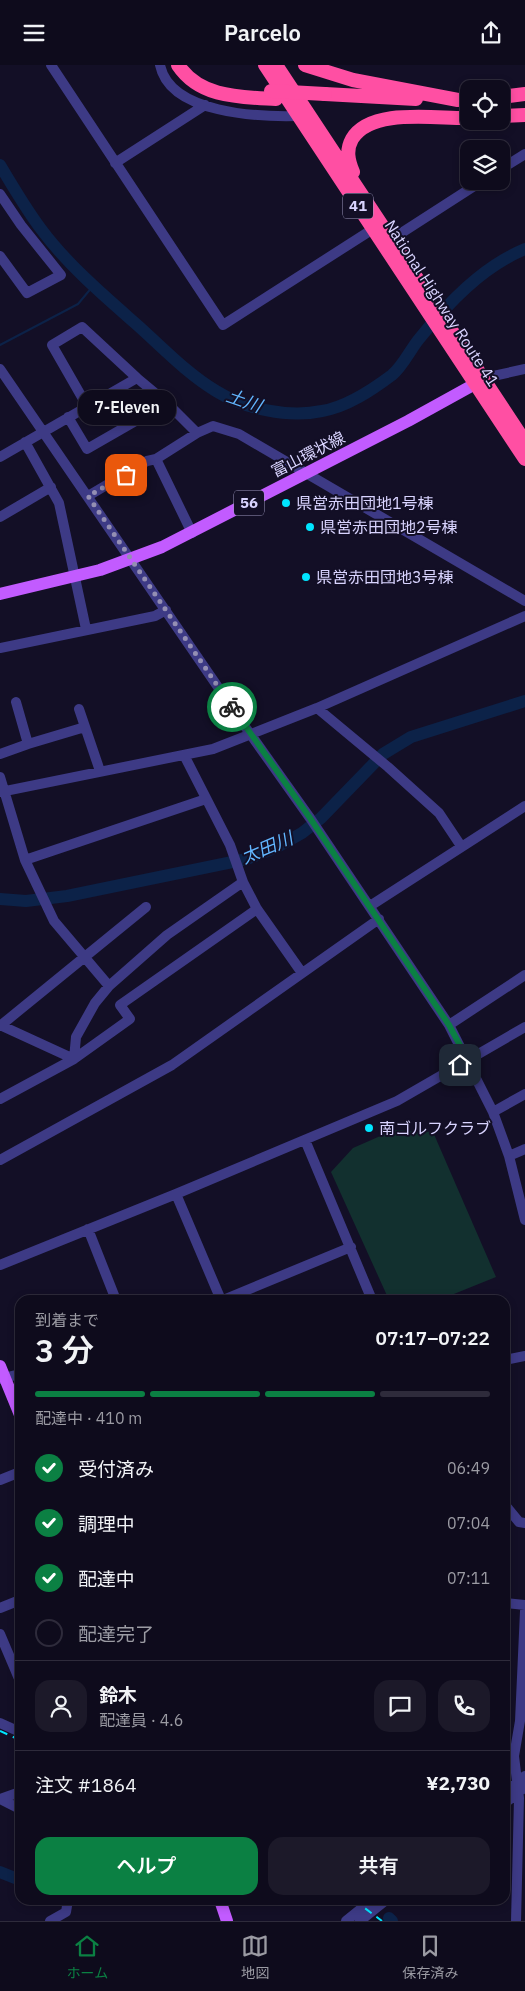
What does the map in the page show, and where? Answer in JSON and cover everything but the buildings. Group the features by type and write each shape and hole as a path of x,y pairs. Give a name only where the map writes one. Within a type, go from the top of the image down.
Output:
{"highway":[{"path":"178,65 190,79 212,91 232,96 273,95 327,98 460,99"},
{"path":"190,65 202,77 220,85 273,95"},
{"path":"260,65 298,116"},
{"name":"National Highway Route 41","path":"265,65 298,116 375,222 392,239 421,294"},
{"name":"National Highway Route 41","path":"276,65 421,294 480,381 525,442"},
{"path":"304,65 353,80 460,98"},
{"path":"327,98 405,106 460,117"},
{"path":"375,222 349,161 348,152 354,135 362,128 382,119 413,117 460,118"},
{"name":"National Highway Route 41","path":"480,381 525,459"}],"main road":[{"name":"富山環状線","path":"0,594 75,577 130,559 192,533 480,381"},
{"path":"2,1374 15,1404"},
{"path":"222,1905 228,1921"}],"street":[{"path":"51,65 223,325 375,222"},
{"path":"160,65 164,75 174,88 191,100 219,110 256,115 298,116"},
{"path":"115,163 205,105"},
{"path":"510,163 525,154"},
{"path":"392,239 468,190"},
{"path":"0,194 21,225 61,275 27,293 0,256"},
{"path":"88,406 52,345 82,327 167,403 197,433"},
{"path":"0,369 319,831 449,1025 493,1112 509,1156 525,1220"},
{"path":"480,381 525,369"},
{"path":"0,457 137,378"},
{"path":"68,417 87,449 167,403"},
{"path":"88,496 147,461 156,459 197,433 213,426 239,434 525,601"},
{"path":"25,443 59,503 86,629"},
{"path":"156,459 192,533"},
{"path":"0,517 51,487"},
{"path":"0,648 155,616 166,611"},
{"path":"2,791 213,749 317,709 525,615"},
{"path":"16,702 28,744"},
{"path":"79,709 100,771"},
{"path":"317,709 371,752 439,813 461,846"},
{"path":"0,754 85,727"},
{"path":"184,755 234,855 243,881 257,909 302,973"},
{"path":"0,777 2,791 26,860 54,921 109,985"},
{"path":"26,860 206,799"},
{"path":"370,906 525,806"},
{"path":"74,1059 76,1037 95,1003 109,985 173,930 243,881"},
{"path":"74,1059 0,1026 146,907"},
{"path":"0,1099 74,1059 130,1019 120,1005 257,909"},
{"path":"0,1160 172,1065 379,919"},
{"path":"449,1025 525,975"},
{"path":"0,1265 176,1194 397,1101 525,1027"},
{"path":"493,1112 525,1094"},
{"path":"305,1140 370,1295"},
{"path":"509,1156 525,1149"},
{"path":"176,1194 220,1295"},
{"path":"88,1229 114,1295"},
{"path":"234,1295 351,1247"},
{"path":"510,1359 525,1356"},
{"path":"2,1374 15,1374"},
{"path":"0,1480 15,1474"},
{"path":"510,1511 519,1522 525,1523"},
{"path":"0,1608 15,1602"},
{"path":"510,1604 525,1605"},
{"path":"516,1921 521,1843 521,1785 510,1758 520,1721 525,1611"},
{"path":"0,1634 15,1669"},
{"path":"0,1723 15,1730"},
{"path":"510,1797 521,1785"},
{"path":"0,1799 15,1794"},
{"path":"0,1799 15,1806"},
{"path":"50,1921 66,1912 67,1905"},
{"path":"346,1921 366,1905"},
{"path":"360,1921 380,1905"}],"green space":[{"path":"394,1130 433,1132 496,1277 451,1295 387,1295 331,1172 353,1148"}],"waterway":[{"name":"土川","path":"0,165 25,206 51,242 98,290 174,359 205,384 240,403 267,410 295,413 322,411 341,406 368,392 396,371 430,326 467,287 494,266 525,249"},
{"path":"0,345 78,304 93,286"},
{"name":"太田川","path":"0,899 26,901 67,896 247,859 277,847 302,833 321,818 383,754 411,737 525,701"},
{"path":"0,1872 15,1878"},
{"path":"389,1918 392,1921"}],"railway":[{"path":"0,1731 15,1738"},
{"path":"361,1905 382,1921"}],"way so far":[{"path":"126,475 88,496 232,707"}],"place":[{"name":"7-Eleven","path":"126,475"},
{"name":"県営赤田団地1号棟","path":"286,503"},
{"name":"県営赤田団地2号棟","path":"310,527"},
{"name":"県営赤田団地3号棟","path":"306,577"},
{"name":"南ゴルフクラブ","path":"369,1128"}],"route":[{"path":"232,707 310,818 449,1025 468,1060 460,1065"}]}
